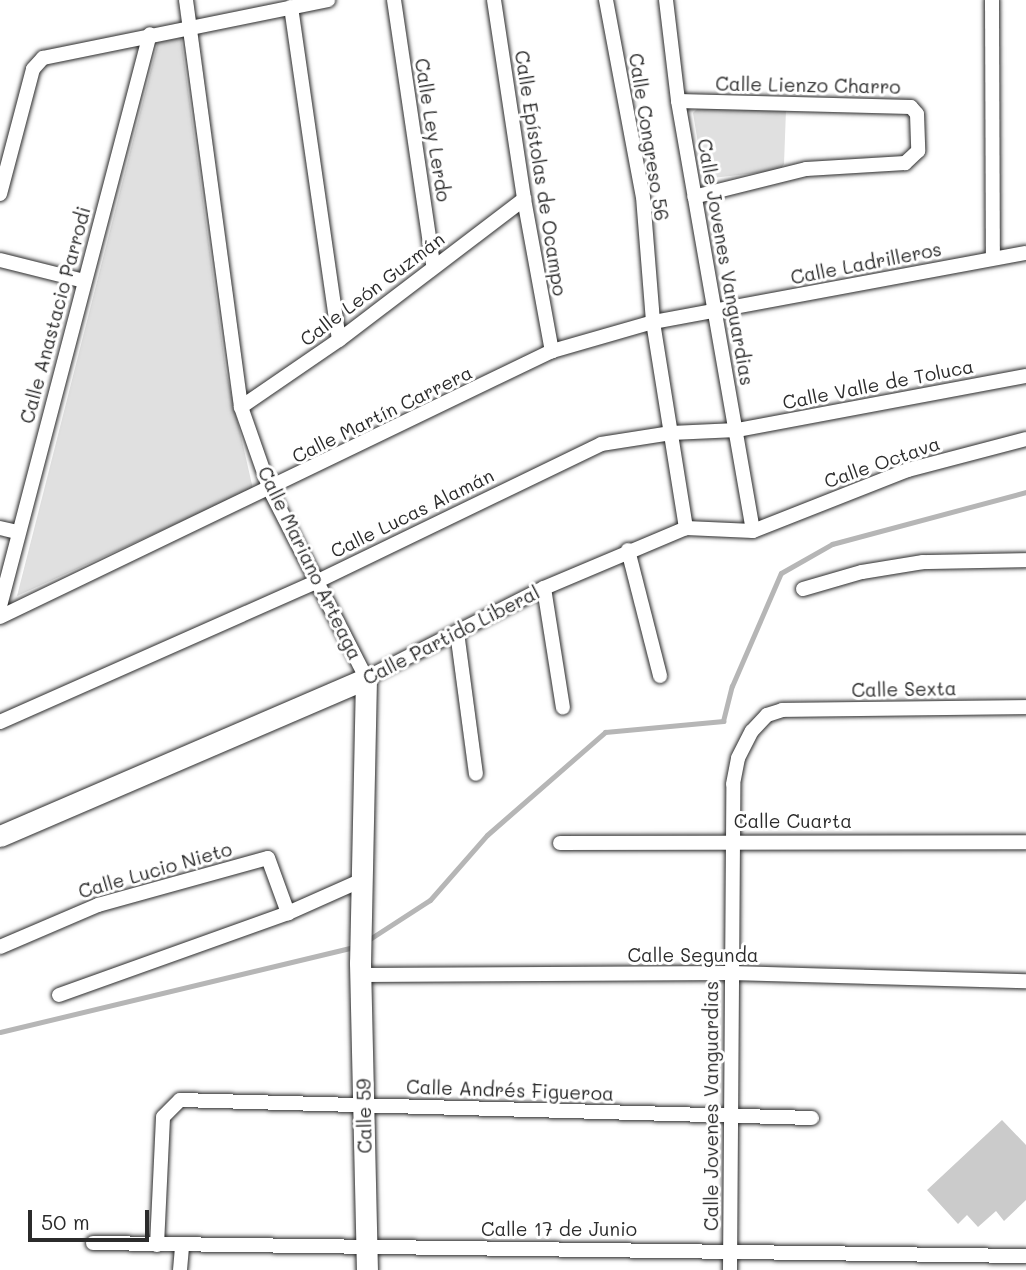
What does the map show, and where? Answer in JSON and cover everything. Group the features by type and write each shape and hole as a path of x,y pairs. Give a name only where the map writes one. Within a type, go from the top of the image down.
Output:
{"street":[{"name":"Calle Mariano Arteaga","path":"186,0 241,407 270,490 366,678 360,969"},
{"path":"0,194 33,69 52,54 328,0"},
{"name":"Calle Ley Lerdo","path":"394,0 433,265"},
{"name":"Calle Epístolas de Ocampo","path":"495,0 524,199 552,351"},
{"name":"Calle Congreso 56","path":"606,0 643,197 653,322 685,528"},
{"name":"Calle Jovenes Vanguardias","path":"666,0 678,101 753,531"},
{"path":"992,0 993,258"},
{"path":"291,7 339,340"},
{"name":"Calle Anastacio Parrodi","path":"0,606 150,34"},
{"name":"Calle Lienzo Charro","path":"678,101 911,107 918,120 918,151 905,163 806,169 694,197"},
{"name":"Calle León Guzmán","path":"241,407 339,340 433,265 524,199"},
{"name":"Calle Ladrilleros","path":"714,312 1026,253"},
{"path":"0,260 84,281"},
{"name":"Calle Martín Carrera","path":"0,617 270,490 552,351 653,322 714,312"},
{"name":"Calle Valle de Toluca","path":"737,430 1026,376"},
{"name":"Calle Lucas Alamán","path":"0,722 317,581 579,452 625,439 671,433 737,430"},
{"name":"Calle Octava","path":"753,531 908,470 1026,439"},
{"path":"0,528 18,532"},
{"name":"Calle Partido Liberal","path":"0,836 366,678 544,588 628,550 685,528 753,531"},
{"path":"628,550 660,676"},
{"path":"803,589 862,572 923,562 1026,560"},
{"path":"544,588 563,708"},
{"path":"457,632 476,774"},
{"name":"Calle Sexta","path":"782,710 1026,707"},
{"name":"Calle Jovenes Vanguardias","path":"730,1270 731,973 735,839 733,785 738,758 758,722 782,710"},
{"name":"Calle Cuarta","path":"560,843 735,839 1026,842"},
{"name":"Calle Lucio Nieto","path":"0,947 98,905 268,858 288,912"},
{"path":"59,995 288,912 360,881"},
{"name":"Calle Segunda","path":"360,969 731,973 1026,981"},
{"name":"Calle 59","path":"360,969 367,1270"},
{"name":"Calle Andrés Figueroa","path":"157,1245 167,1109 180,1100 812,1118"},
{"name":"Calle 17 de Junio","path":"93,1243 182,1246 730,1249 1026,1256"},
{"path":"180,1270 182,1246"}],"shaded area":[{"path":"181,38 226,371 253,489 17,596 158,42"},
{"path":"697,109 786,109 784,164 780,170 704,179 693,113"}],"building":[{"path":"1002,1120 1026,1145 1026,1200 1004,1221 996,1211 978,1227 967,1215 958,1224 927,1190"}],"waterway":[{"path":"365,942 430,900 487,835 605,732 723,721 732,686 781,573 832,544 1026,492"},
{"path":"0,1032 353,947"}]}
